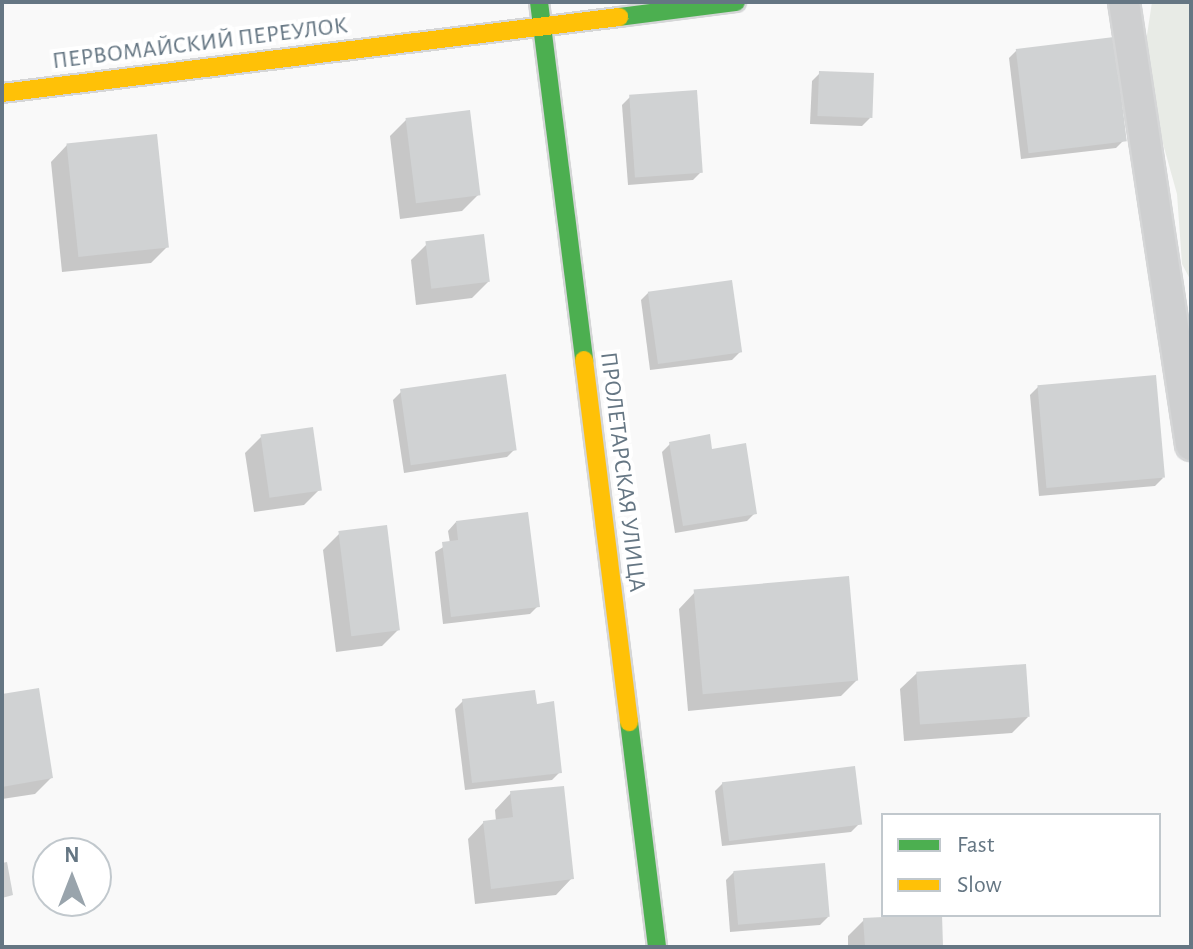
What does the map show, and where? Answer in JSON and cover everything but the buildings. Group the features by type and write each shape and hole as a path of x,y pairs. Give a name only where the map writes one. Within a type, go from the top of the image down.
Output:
{"street":[{"name":"ПРОЛЕТАРСКАЯ УЛИЦА","path":"539,2 657,947"},
{"name":"ПЕРВОМАЙСКИЙ ПЕРЕУЛОК","path":"2,93 736,2"}],"lane":[{"path":"1124,2 1191,445"}],"shaded area":[{"path":"1152,2 1191,2 1191,281 1182,264 1177,194 1155,115 1145,48"}],"traffic: fast":[{"path":"539,2 584,360"},
{"path":"619,17 736,2"},
{"path":"629,722 657,947"}],"traffic: slow":[{"path":"2,93 619,17"},
{"path":"584,360 629,722"}]}
